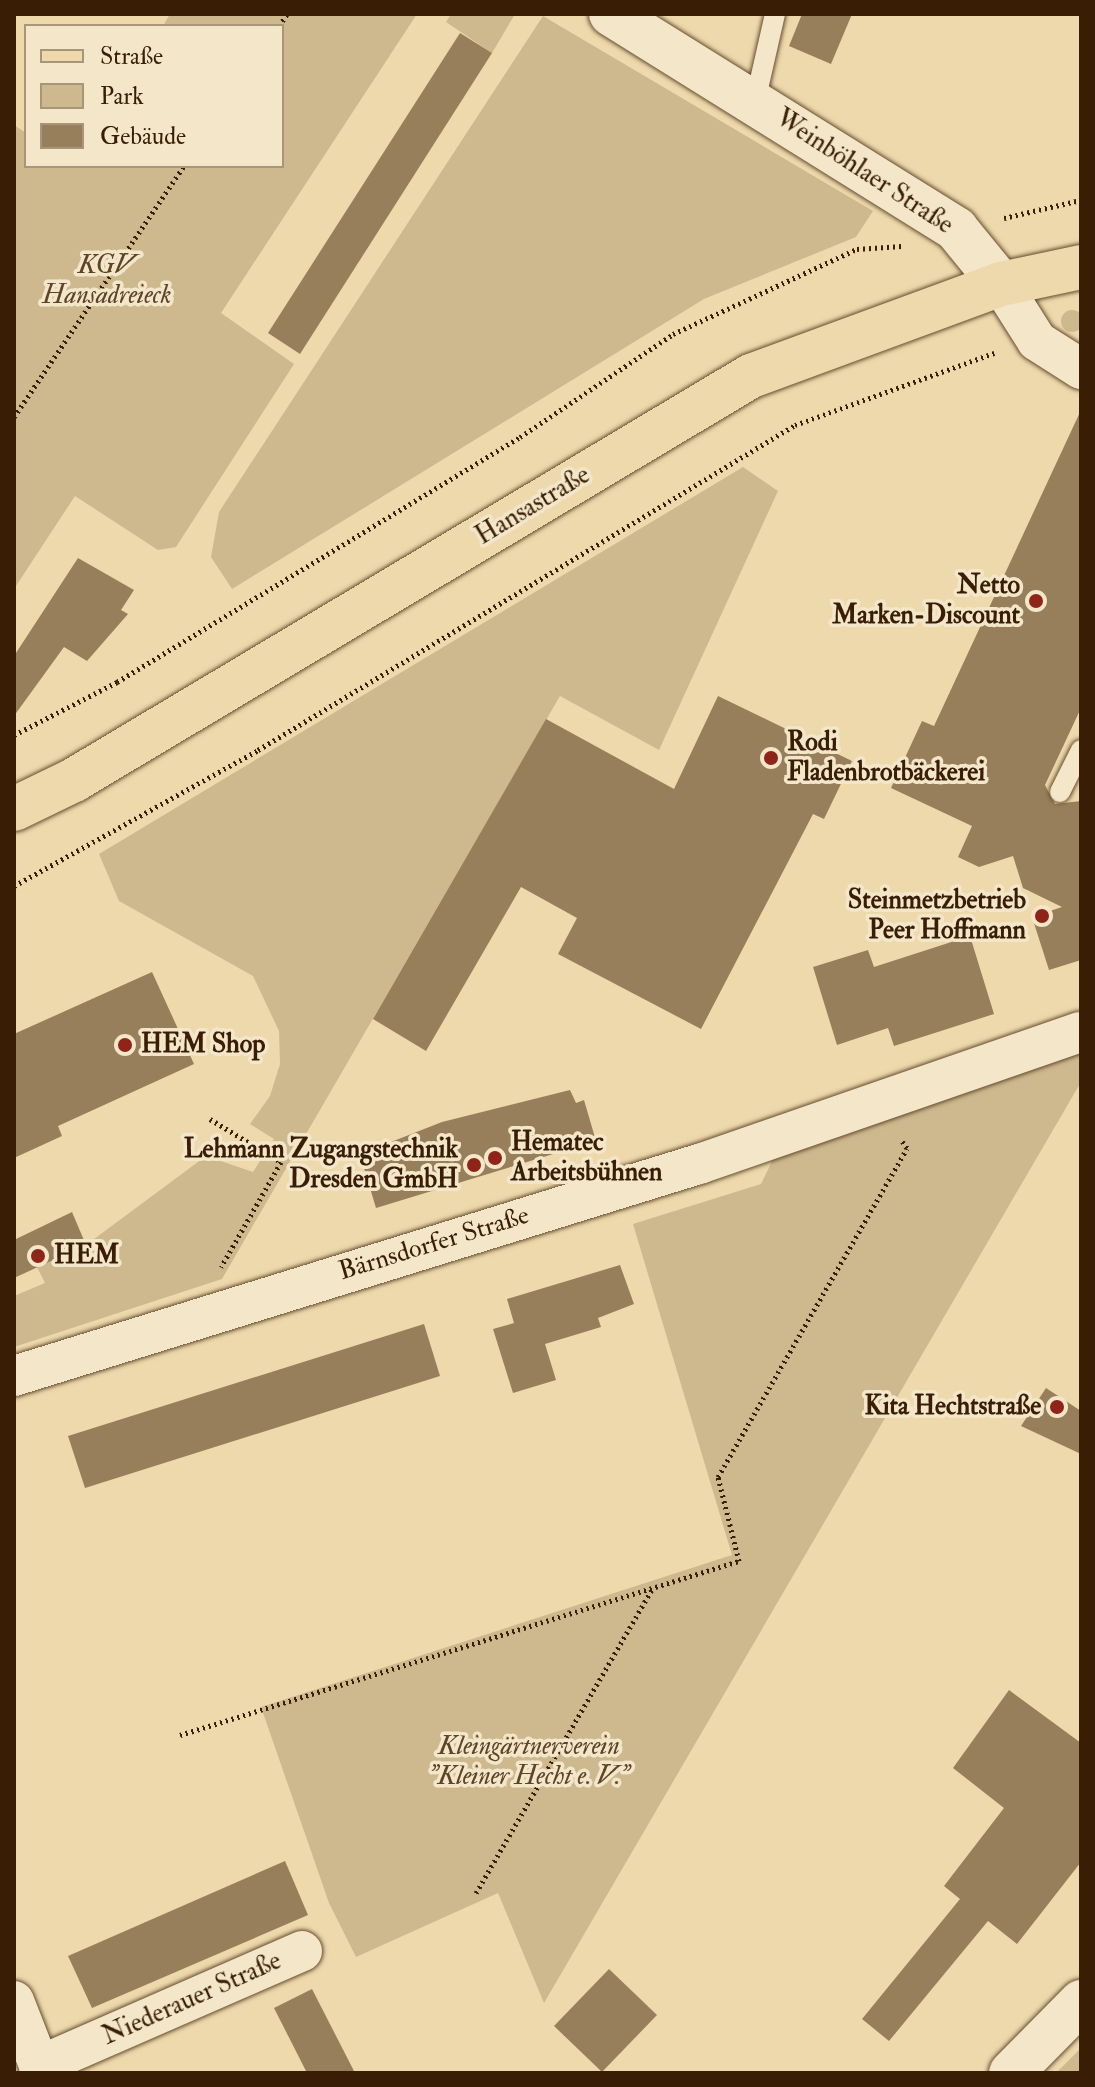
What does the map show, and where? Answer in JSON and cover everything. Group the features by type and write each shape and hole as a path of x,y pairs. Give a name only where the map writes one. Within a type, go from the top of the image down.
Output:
{"main road":[{"name":"Hansastraße","path":"14,809 74,780 751,376 1001,284 1081,267"}],"street":[{"name":"Weinböhlaer Straße","path":"611,14 956,229 1059,356"},
{"name":"Bärnsdorfer Straße","path":"14,1376 221,1308 699,1164 1081,1032"},
{"name":"Niederauer Straße","path":"40,2069 302,1951"},
{"path":"14,2001 40,2069"},
{"path":"1011,2073 1081,2002"}],"lane":[{"path":"755,102 775,14"},
{"path":"1060,792 1081,750"}],"path":[{"path":"14,417 183,168"},
{"path":"14,735 117,682 506,446 673,334 857,249 891,249 956,229 1081,200"},
{"path":"14,886 258,750 795,425 1059,356"},
{"path":"180,1735 739,1561 718,1477 907,1148 877,1100"},
{"path":"210,1119 281,1162 211,1284 221,1308"},
{"path":"476,1893 653,1588"}],"green space":[{"name":"KGV Hansadreieck","path":"170,14 417,14 221,313 294,364 176,547 158,550 75,496 14,589 14,125 24,132 24,168 284,168 284,24 164,24"},
{"path":"451,14 515,14 492,53 446,22"},
{"path":"543,16 873,211 856,237 704,299 232,589 211,557 219,512"},
{"path":"1072,310 1080,313 1083,321 1080,329 1072,332 1064,329 1061,321 1064,313"},
{"path":"743,467 778,491 659,750 560,696 222,1279 14,1347 14,1296 45,1283 37,1267 86,1245 206,1156 253,1172 274,1139 250,1124 270,1096 280,1064 279,1031 253,976 119,901 99,854"},
{"name":"Kleingärtnerverein \"Kleiner Hecht e. V.\"","path":"1081,1051 1081,1082 544,2003 498,1893 356,1957 329,1903 261,1707 732,1555 633,1224 761,1184 777,1151"},
{"path":"1081,2048 1081,2073 1056,2073"}],"building":[{"path":"802,14 852,14 831,64 789,46"},
{"path":"460,33 492,53 300,354 268,333"},
{"name":"Netto Marken-Discount","path":"1081,410 1081,708 1045,785 1055,804 1081,801 1081,960 1049,970 1032,917 1062,907 1023,888 1013,856 979,867 958,857 972,826 891,788 922,721 934,726"},
{"path":"78,558 134,590 121,610 128,614 87,661 64,647 14,716 14,656"},
{"path":"718,696 852,761 824,819 813,814 701,1029 558,954 577,918 521,887 426,1051 373,1019 546,719 674,789"},
{"path":"970,936 994,1014 894,1046 888,1028 837,1045 813,967 868,950 874,967"},
{"name":"HEM Shop","path":"152,972 194,1064 58,1126 62,1136 14,1158 14,1034"},
{"path":"570,1090 576,1103 584,1100 596,1141 376,1208 364,1168 375,1165 368,1151 442,1122"},
{"name":"HEM","path":"72,1212 86,1245 14,1278 14,1240"},
{"path":"620,1265 634,1304 598,1318 601,1327 545,1344 556,1380 513,1393 493,1329 514,1323 507,1299"},
{"path":"424,1324 440,1376 85,1488 68,1436"},
{"name":"Kita Hechtstraße","path":"1046,1388 1081,1411 1081,1454 1021,1426"},
{"path":"1009,1690 1081,1743 1081,1862 1017,1944 988,1921 889,2041 862,2019 960,1899 944,1886 1004,1808 953,1768"},
{"path":"285,1861 308,1915 92,2008 68,1956"},
{"path":"609,1969 657,2015 602,2072 554,2026"},
{"path":"312,1989 355,2073 307,2073 274,2008"}],"place":[{"name":"Netto Marken-Discount","path":"1036,601"},
{"name":"Rodi Fladenbrotbäckerei","path":"771,758"},
{"name":"Steinmetzbetrieb Peer Hoffmann","path":"1042,916"},
{"name":"HEM Shop","path":"125,1045"},
{"name":"Hematec Arbeitsbühnen","path":"495,1158"},
{"name":"Lehmann Zugangstechnik Dresden GmbH","path":"474,1165"},
{"name":"HEM","path":"38,1256"},
{"name":"Kita Hechtstraße","path":"1057,1407"}]}
